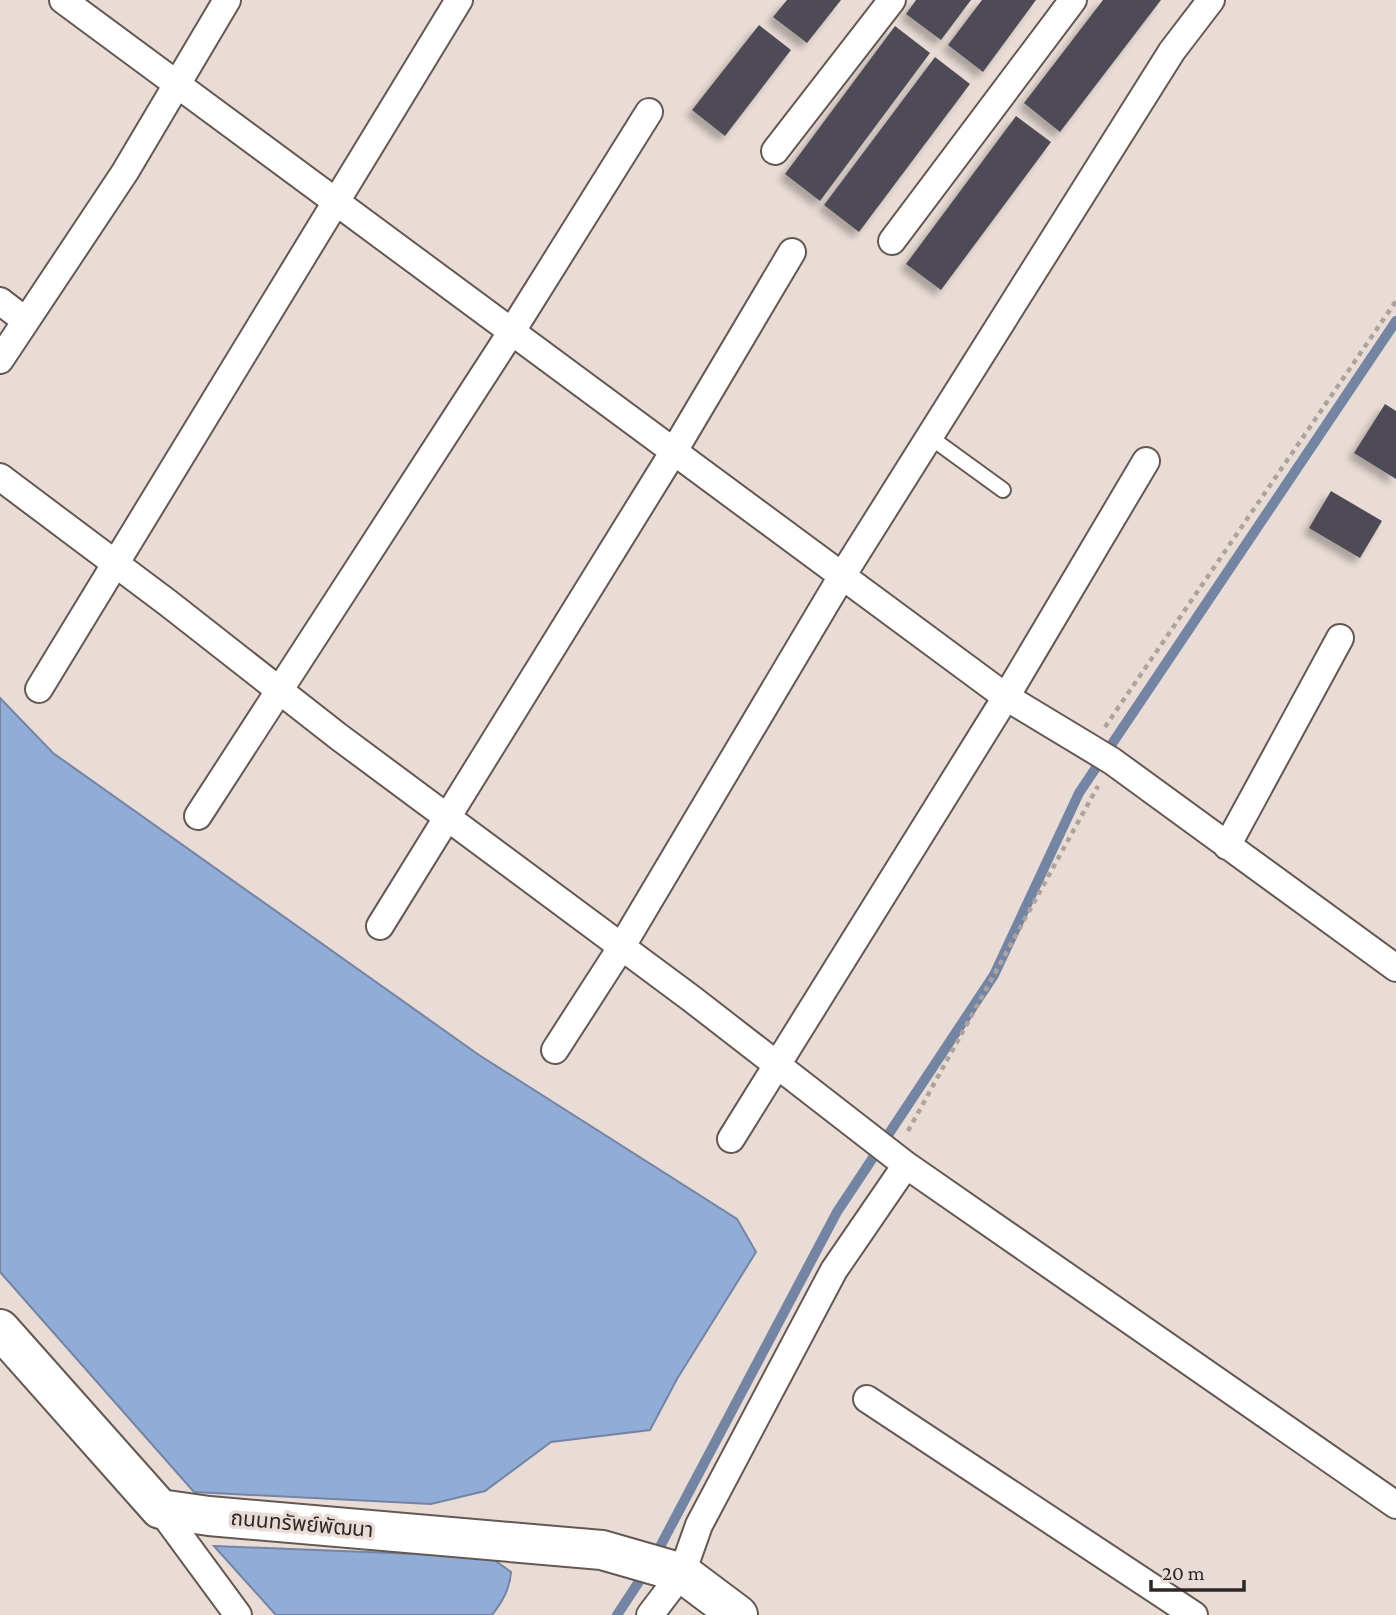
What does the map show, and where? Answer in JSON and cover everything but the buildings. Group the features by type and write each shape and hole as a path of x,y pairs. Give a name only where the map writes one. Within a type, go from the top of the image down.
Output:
{"street":[{"path":"63,0 1006,697 1101,755 1393,961"},
{"path":"0,360 125,172 227,0"},
{"path":"39,689 459,0"},
{"path":"775,151 892,0"},
{"path":"892,241 1073,0"},
{"path":"555,1050 622,946 842,576 1172,51 1211,0"},
{"path":"198,816 512,331 649,112"},
{"path":"380,926 674,451 793,251"},
{"path":"0,301 26,321"},
{"path":"731,1139 1006,697 1146,461"},
{"path":"0,477 279,691 622,946 890,1152 1396,1505"},
{"path":"1227,846 1340,638"},
{"path":"650,1615 682,1573 699,1525 834,1270 890,1152"},
{"path":"0,1329 160,1509 238,1615"},
{"path":"867,1399 1194,1615"},
{"name":"ถนนทรัพย์พัฒนา","path":"160,1509 209,1516 602,1550 682,1573"},
{"path":"682,1573 737,1615"}],"lane":[{"path":"930,437 1003,490"}],"path":[{"path":"890,1152 1101,755 1396,301"}],"water":[{"path":"0,698 53,753 479,1055 737,1219 756,1252 677,1379 650,1430 551,1442 485,1491 431,1504 194,1492 0,1272"},
{"path":"214,1546 490,1557 511,1572 505,1595 492,1615 276,1615"}],"waterway":[{"path":"654,1558 837,1212 994,975 1079,793 1396,321"},
{"path":"617,1615 646,1571"}]}
